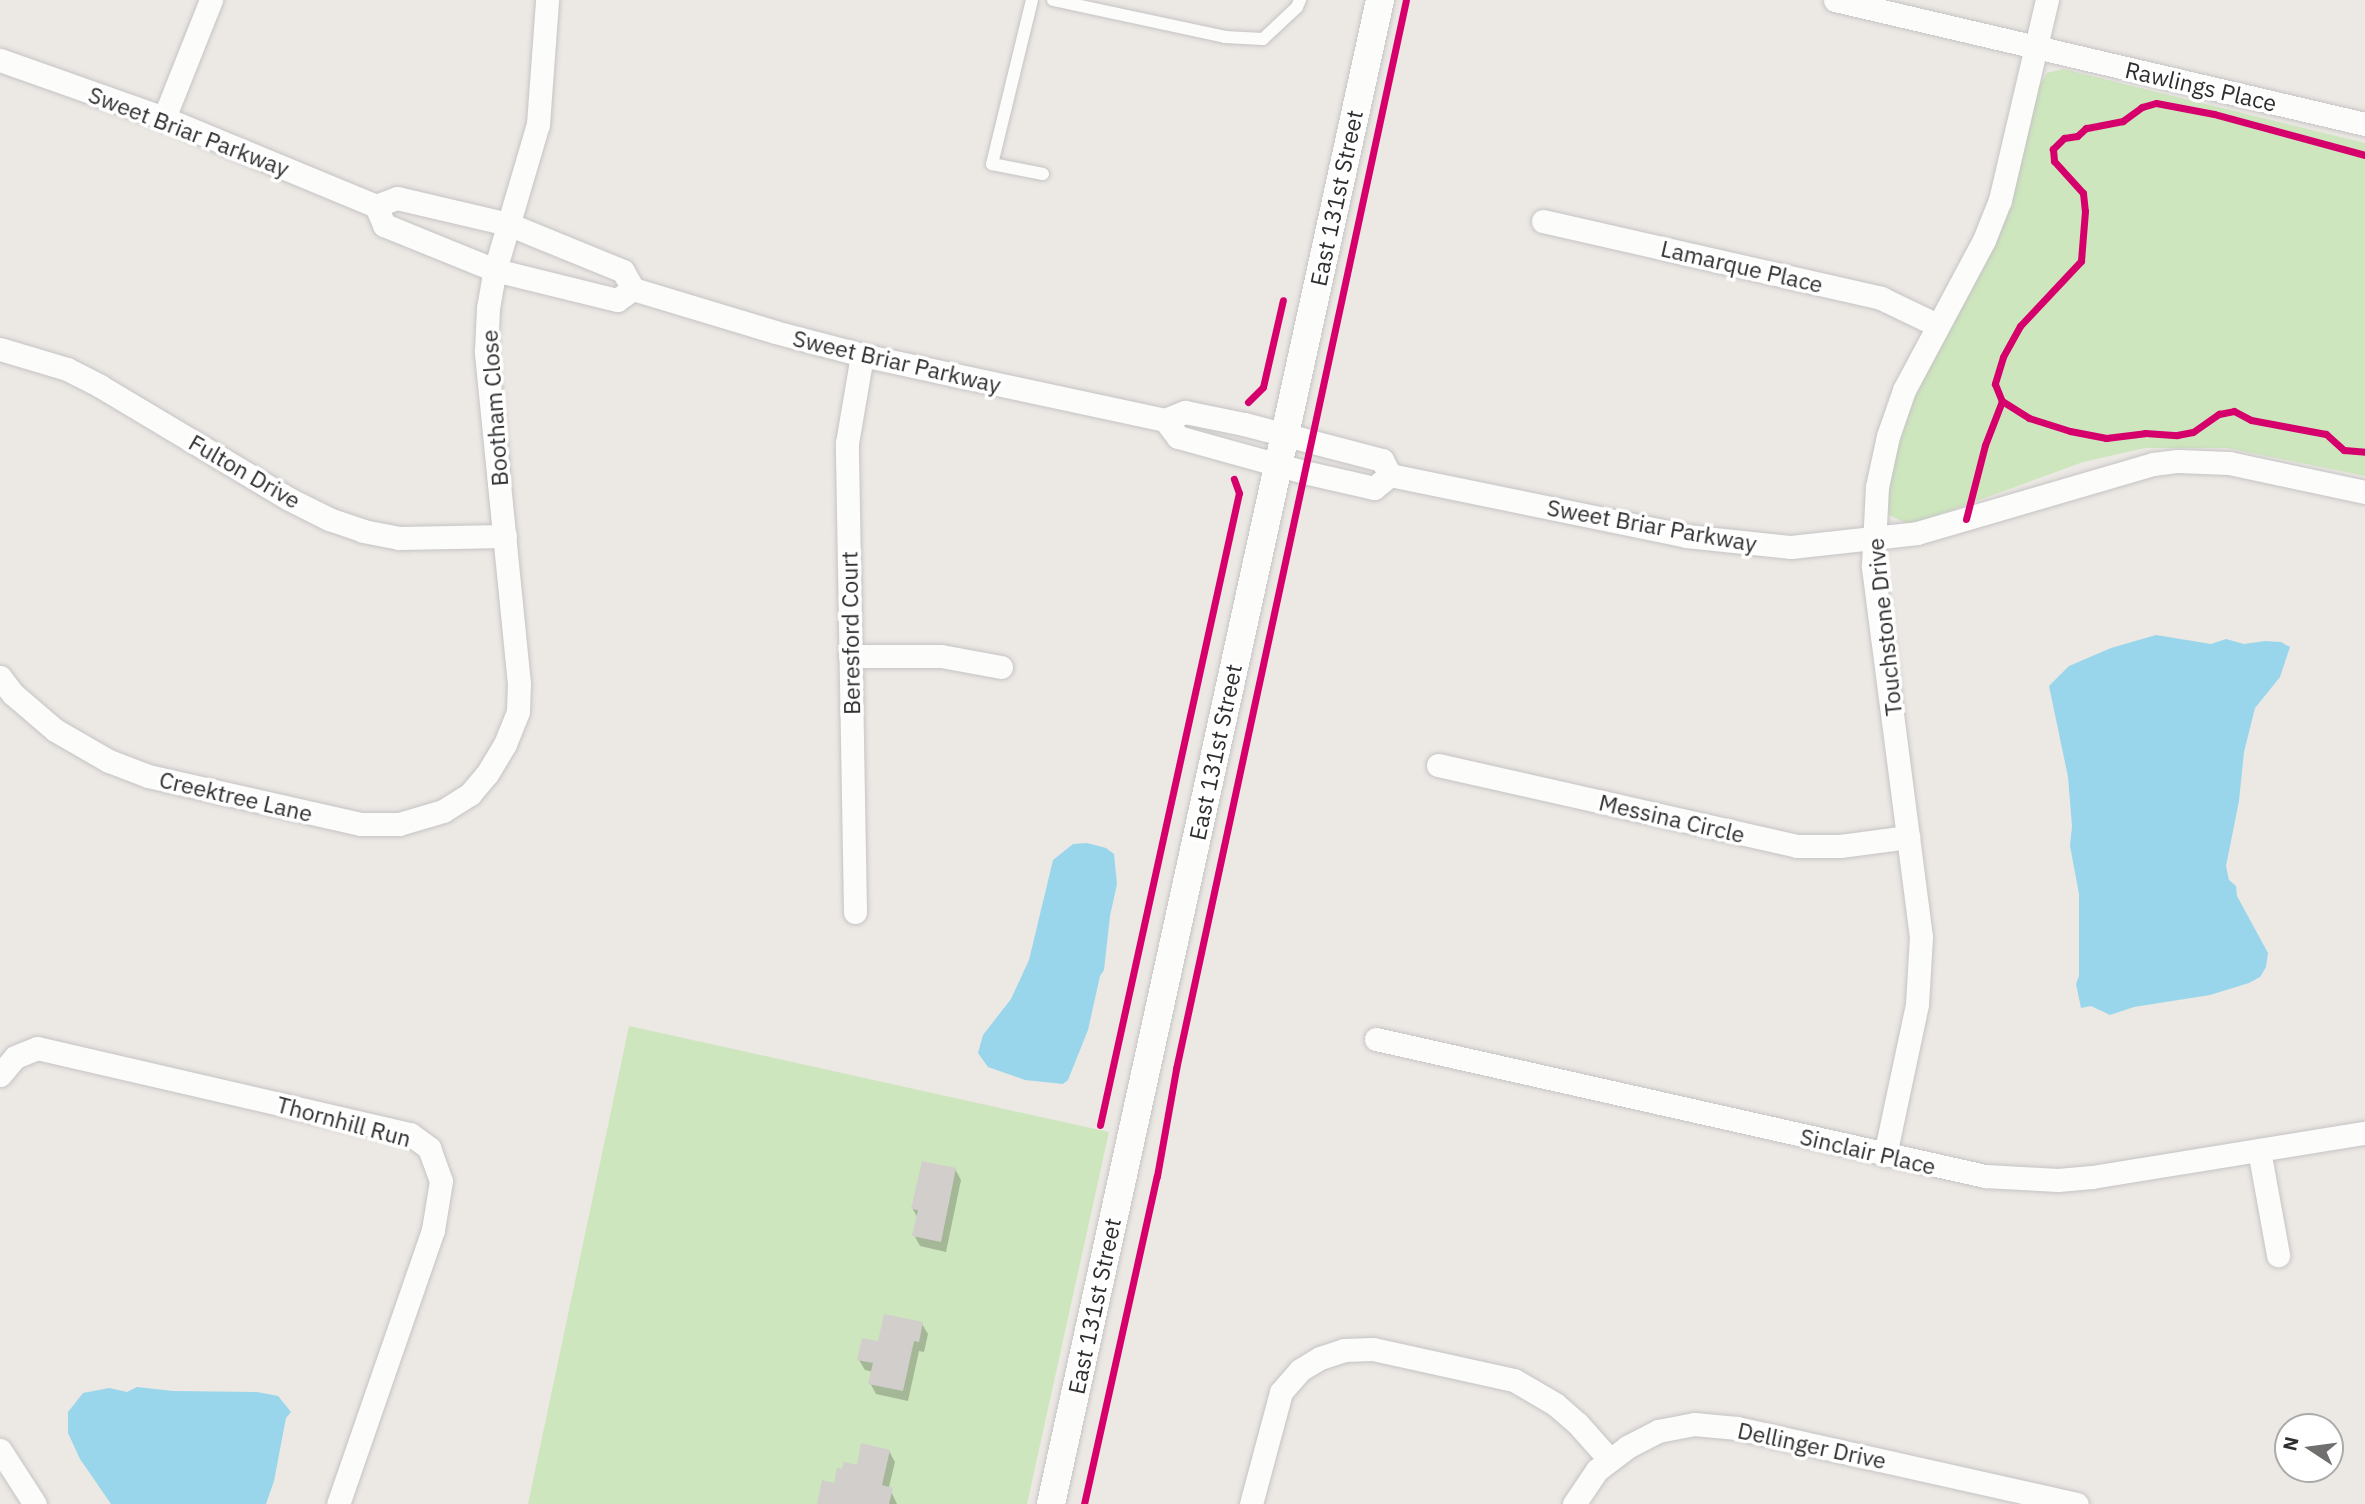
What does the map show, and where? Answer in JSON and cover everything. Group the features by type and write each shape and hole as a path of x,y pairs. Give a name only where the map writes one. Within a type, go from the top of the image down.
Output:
{"street":[{"path":"164,118 211,0"},
{"name":"Bootham Close","path":"487,774 505,744 519,697 486,351 488,308 495,270 538,124 547,0"},
{"name":"East 131st Street","path":"1051,1504 1380,0"},
{"name":"Rawlings Place","path":"1835,0 2365,124"},
{"name":"Touchstone Drive","path":"1885,1155 1920,979 1921,937 1873,565 1877,487 1888,436 1904,390 1984,240 2000,200 2047,0"},
{"name":"Sweet Briar Parkway","path":"0,60 164,118 376,206 397,198 508,224 623,271 633,289 775,332 862,355 1165,420 1185,412 1382,460 1390,475"},
{"name":"Sweet Briar Parkway","path":"376,206 384,225 495,270 617,300 633,289"},
{"name":"Lamarque Place","path":"1543,221 1881,298 1937,325"},
{"name":"Fulton Drive","path":"0,349 66,369 100,386 289,499 341,523 399,538 505,536"},
{"name":"Beresford Court","path":"855,912 847,443 862,355"},
{"name":"Sweet Briar Parkway","path":"1165,420 1178,437 1374,488 1390,475"},
{"name":"Sweet Briar Parkway","path":"1390,475 1736,543 1791,547 1917,533 2153,464 2178,461 2229,463 2365,492"},
{"path":"850,656 942,656 1001,667"},
{"name":"Creektree Lane","path":"0,677 13,694 55,730 109,761 148,776 361,824 399,824 443,811 470,794 487,774"},
{"name":"Messina Circle","path":"1438,765 1797,846 1840,846 1908,837"},
{"name":"Sinclair Place","path":"1376,1039 1985,1176 2058,1180 2365,1133"},
{"name":"Thornhill Run","path":"0,1075 15,1057 37,1048 410,1133 429,1147 441,1181 433,1230 338,1504"},
{"path":"2259,1150 2278,1255"},
{"path":"1251,1504 1281,1392 1300,1370 1320,1358 1344,1350 1373,1349 1514,1380 1555,1404 1578,1424 1610,1460"},
{"name":"Dellinger Drive","path":"1574,1504 1597,1469 1641,1438 1685,1425 1712,1424 2077,1504"},
{"path":"0,1450 35,1504"}],"lane":[{"path":"1032,0 1015,60 992,164 1043,174"},
{"path":"1053,0 1225,37 1263,39 1297,7 1300,0"}],"green space":[{"path":"2063,69 2365,143 2365,476 2227,448 2145,448 2083,462 1919,522 1906,523 1889,515 1888,477 1923,372 1962,306 2018,176 2039,86 2047,73"},
{"path":"629,1026 1109,1132 1027,1504 528,1504"}],"water":[{"path":"2156,635 2211,644 2226,639 2244,644 2281,642 2290,647 2280,677 2255,708 2244,752 2239,801 2226,866 2229,880 2236,886 2237,896 2268,953 2266,967 2260,977 2249,983 2210,995 2134,1007 2110,1015 2091,1006 2081,1008 2076,984 2079,976 2079,894 2070,846 2072,826 2068,777 2049,686 2069,666 2111,648"},
{"path":"1087,843 1106,848 1114,854 1117,884 1110,916 1104,970 1100,976 1088,1030 1068,1080 1063,1084 1025,1080 988,1067 978,1053 983,1035 1011,999 1029,960 1053,860 1073,844"},
{"path":"137,1387 173,1391 257,1392 278,1396 291,1412 286,1418 274,1481 266,1504 111,1504 80,1459 68,1433 68,1412 83,1393 109,1388 127,1392"}],"building":[{"path":"922,1161 956,1168 941,1242 912,1236 918,1210 911,1209"},
{"path":"884,1314 923,1322 919,1342 914,1341 903,1391 868,1384 873,1363 857,1360 862,1338 878,1341"},
{"path":"861,1443 890,1450 882,1485 893,1488 889,1504 817,1504 822,1480 834,1483 837,1468 842,1469 844,1462 857,1465"}],"cycle path":[{"path":"1084,1504 1157,1176 1176,1069 1406,0"},
{"path":"2365,155 2214,114 2156,103 2142,107 2123,121 2086,128 2077,136 2064,138 2053,149 2054,161 2083,193 2085,211 2081,261 2020,326 2003,357 1995,384 2002,401 2029,418 2070,431 2106,438 2145,433 2177,435 2193,432 2219,414 2234,411 2251,420 2326,434 2344,450 2365,452"},
{"path":"1248,402 1263,387 1283,300"},
{"path":"1966,519 1985,445 2002,401"},
{"path":"1100,1125 1239,493 1234,479"}]}
